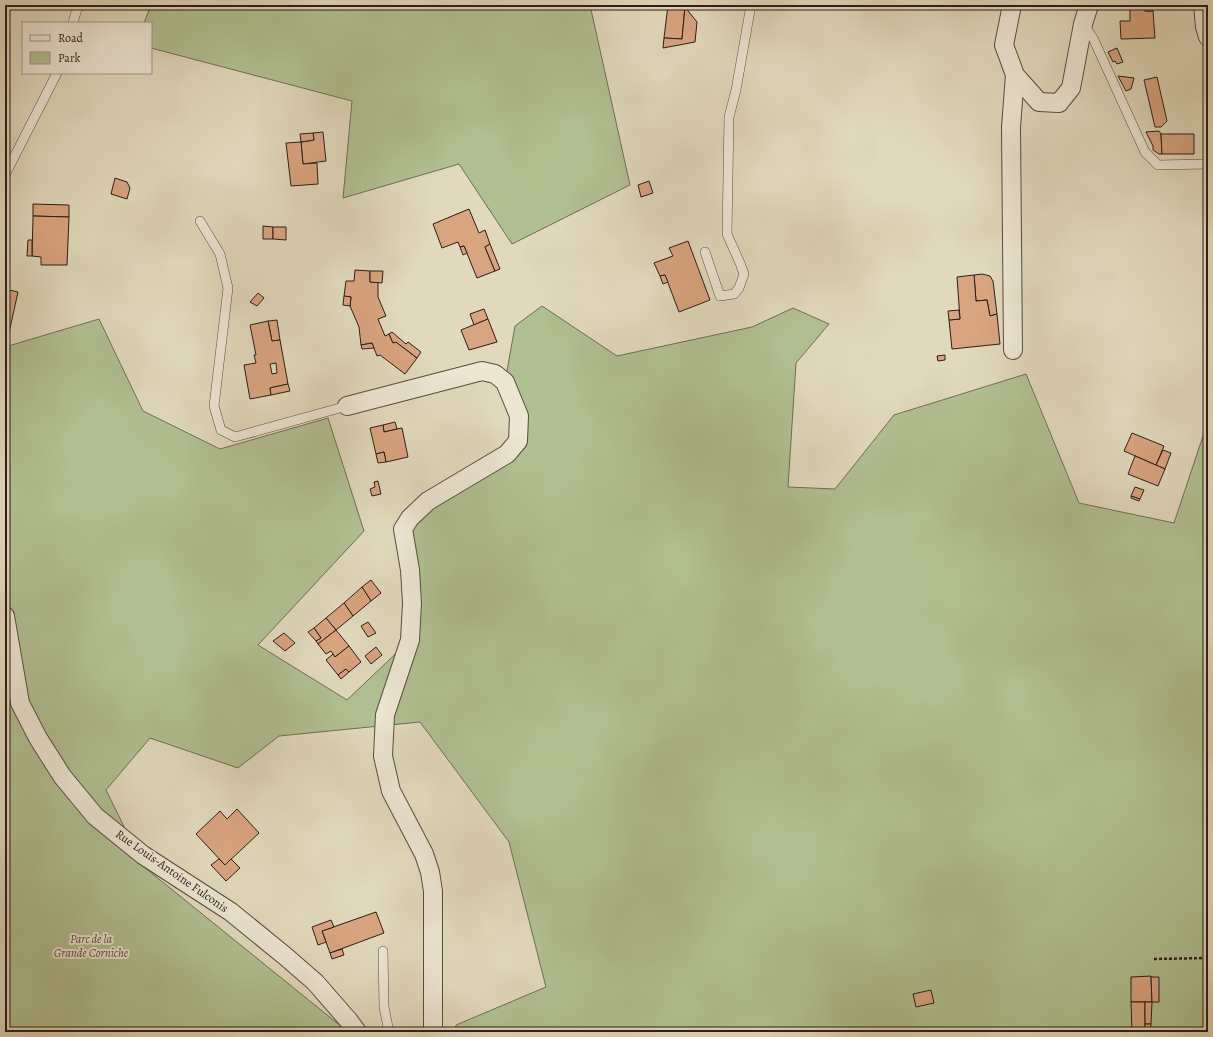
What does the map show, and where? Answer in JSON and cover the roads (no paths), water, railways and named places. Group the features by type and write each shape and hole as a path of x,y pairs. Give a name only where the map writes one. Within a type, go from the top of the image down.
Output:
{"street":[{"path":"1012,5 1004,45 1015,75 1039,102 1059,103 1071,88 1083,24 1089,5"},
{"path":"1203,5 1208,37"},
{"path":"1013,350 1011,128 1015,75"},
{"path":"347,406 482,371 495,374 504,382 519,416 518,441 507,454 428,501 410,518 403,529 410,570 412,597 410,640 385,715 383,756 391,791 424,854 434,891 433,1032"},
{"name":"Rue Louis-Antoine Fulconis","path":"5,616 20,703 38,738 62,776 95,816 143,854 231,912 279,951 315,982 357,1032"}],"lane":[{"path":"73,22 78,5"},
{"path":"705,252 720,296 734,294 739,288 744,274 727,234 728,117 736,90 750,5"},
{"path":"1083,24 1093,38 1145,152 1158,165 1208,164"},
{"path":"5,175 56,74"},
{"path":"200,220 220,254 228,288 214,406 221,430 235,437 347,406"},
{"path":"383,951 384,1007 389,1032"}],"park label":[{"name":"Parc de la Grande Corniche","path":"91,946"}]}
